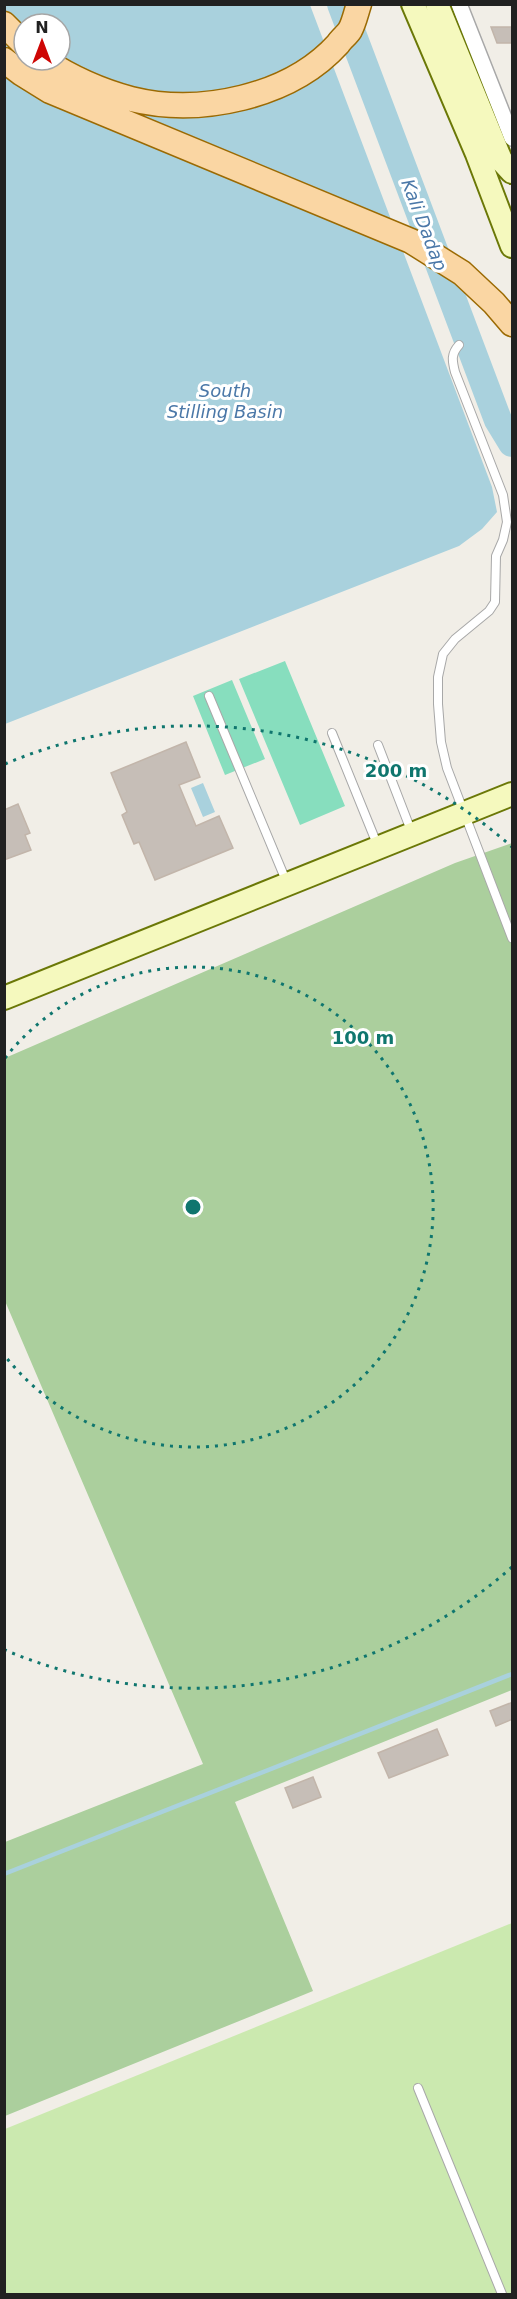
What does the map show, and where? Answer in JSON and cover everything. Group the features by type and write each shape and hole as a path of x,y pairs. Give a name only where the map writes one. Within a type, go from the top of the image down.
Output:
{"main road":[{"path":"65,72 133,99 177,104 223,101 278,87 305,73 329,54 350,30 359,4"},
{"path":"4,60 50,91 411,241 462,273 513,324"}],"street":[{"path":"413,4 477,153 513,246"},
{"path":"437,4 501,160 513,172"},
{"path":"459,4 513,138"},
{"path":"4,998 513,794"}],"lane":[{"path":"459,345 453,351 452,361 503,495 507,522 496,556 495,602 489,611 455,639 443,654 438,677 441,742 447,768 513,938"},
{"path":"209,696 287,884"},
{"path":"332,733 379,849"},
{"path":"378,745 412,833"},
{"path":"418,2088 501,2295"}],"green space":[{"path":"285,661 345,806 300,825 239,679"},
{"path":"232,680 265,759 225,775 193,696"},
{"path":"512,843 512,1690 235,1802 313,1991 5,2116 5,1842 203,1764 5,1301 5,1058 455,863"},
{"path":"512,1923 512,2294 5,2294 5,2129"}],"water":[{"name":"South Stilling Basin","path":"5,5 310,5 492,487 497,512 482,529 459,546 5,724"},
{"path":"203,783 215,812 203,817 191,788"}],"building":[{"path":"491,27 513,27 513,43 497,43"},
{"path":"186,742 200,777 179,785 196,826 219,816 233,848 155,880 139,842 134,844 122,815 127,812 111,773"},
{"path":"18,804 30,833 25,835 31,850 4,860 4,810"},
{"path":"513,1702 513,1719 496,1726 490,1711"},
{"path":"437,1729 448,1755 389,1778 378,1753"},
{"path":"313,1777 321,1797 293,1808 285,1788"}],"waterway":[{"name":"Kali Dadap","path":"341,4 498,420 512,443"},
{"path":"4,1874 512,1674"}]}
